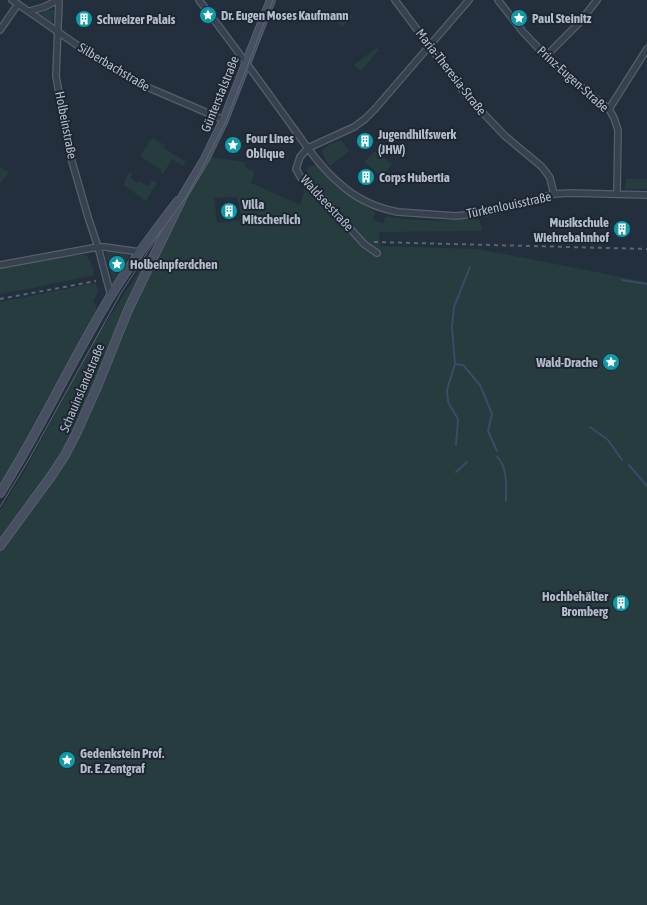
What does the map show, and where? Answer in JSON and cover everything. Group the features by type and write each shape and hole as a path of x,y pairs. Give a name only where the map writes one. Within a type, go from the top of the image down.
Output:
{"main road":[{"name":"Günterstalstraße","path":"168,229 184,194 205,159 224,120 271,0"},
{"name":"Günterstalstraße","path":"110,296 140,252 184,194"},
{"name":"Schauinslandstraße","path":"0,546 65,455 88,408 128,310 168,229"},
{"name":"Schauinslandstraße","path":"0,493 24,453 110,296"}],"street":[{"name":"Silberbachstraße","path":"12,0 100,61 147,87 224,120"},
{"path":"30,12 59,0"},
{"name":"Holbeinstraße","path":"59,0 56,76 67,137 88,217 98,247 110,296"},
{"name":"Türkenlouisstraße","path":"199,0 308,148 333,177 346,189 368,203 398,212 456,216 475,214 513,206 554,194 580,193 647,195"},
{"name":"Maria-Theresia-Straße","path":"395,0 466,95 505,136 541,166 546,172 554,194"},
{"path":"308,148 354,127 375,110 469,0"},
{"name":"Prinz-Eugen-Straße","path":"498,0 523,32 546,56 574,81 609,108 618,130 617,194"},
{"path":"546,56 579,23 597,0"},
{"path":"0,30 18,4"},
{"path":"609,108 647,49"},
{"name":"Waldseestraße","path":"308,148 297,162 296,169 298,174 322,196 364,244 377,253"},
{"path":"0,265 98,247 140,252"}],"green space":[{"path":"52,9 54,10 53,20 51,22 41,15 43,12"},
{"path":"346,10 353,17 342,27 335,21"},
{"path":"376,48 379,50 361,71 354,65"},
{"path":"152,138 165,145 164,148 186,162 183,166 172,159 163,174 160,172 161,170 140,156"},
{"path":"342,141 349,151 330,166 326,161 323,150 328,145"},
{"path":"375,151 392,164 382,177 364,162"},
{"path":"209,157 245,162 245,168 254,171 251,183 300,205 308,180 307,168 317,164 343,192 375,212 373,220 383,223 386,216 432,220 479,219 483,231 379,232 380,246 478,249 647,282 647,905 0,905 0,511 24,472 96,338 166,229 169,229","holes":["237,197 242,220 217,223 214,198"]},
{"path":"0,167 8,173 0,184"},
{"path":"130,172 132,174 130,178 138,183 139,181 148,186 152,180 157,183 146,201 124,185"},
{"path":"626,179 647,179 647,189 625,189"},
{"path":"113,250 129,256 113,281 105,253"},
{"path":"80,254 87,256 93,267 94,275 0,294 0,268"},
{"path":"96,283 98,292 93,301 97,308 0,485 0,302"}],"waterway":[{"path":"456,445 458,419 448,402 447,390 455,364 452,327 454,307 470,267"},
{"path":"622,280 647,284"},
{"path":"455,364 463,365 480,385 492,414 488,431 497,451"},
{"path":"590,427 608,440 622,460"},
{"path":"497,457 501,461 505,472 506,501"},
{"path":"456,472 467,462"},
{"path":"629,465 647,486"}],"tram line":[{"path":"0,507 28,461 121,293 160,233 186,197 198,176 226,121 273,0"}],"railway":[{"path":"374,242 647,249"},
{"path":"0,299 96,281"}],"place":[{"name":"Dr. Eugen Moses Kaufmann","path":"208,15"},
{"name":"Paul Steinitz","path":"519,18"},
{"name":"Schweizer Palais","path":"84,19"},
{"name":"Jugendhilfswerk (JHW)","path":"365,141"},
{"name":"Four Lines Oblique","path":"233,145"},
{"name":"Corps Hubertia","path":"366,177"},
{"name":"Villa Mitscherlich","path":"229,211"},
{"name":"Musikschule Wiehrebahnhof","path":"622,229"},
{"name":"Holbeinpferdchen","path":"117,264"},
{"name":"Wald-Drache","path":"611,362"},
{"name":"Hochbehälter Bromberg","path":"621,603"},
{"name":"Gedenkstein Prof. Dr. E. Zentgraf","path":"67,760"}]}
